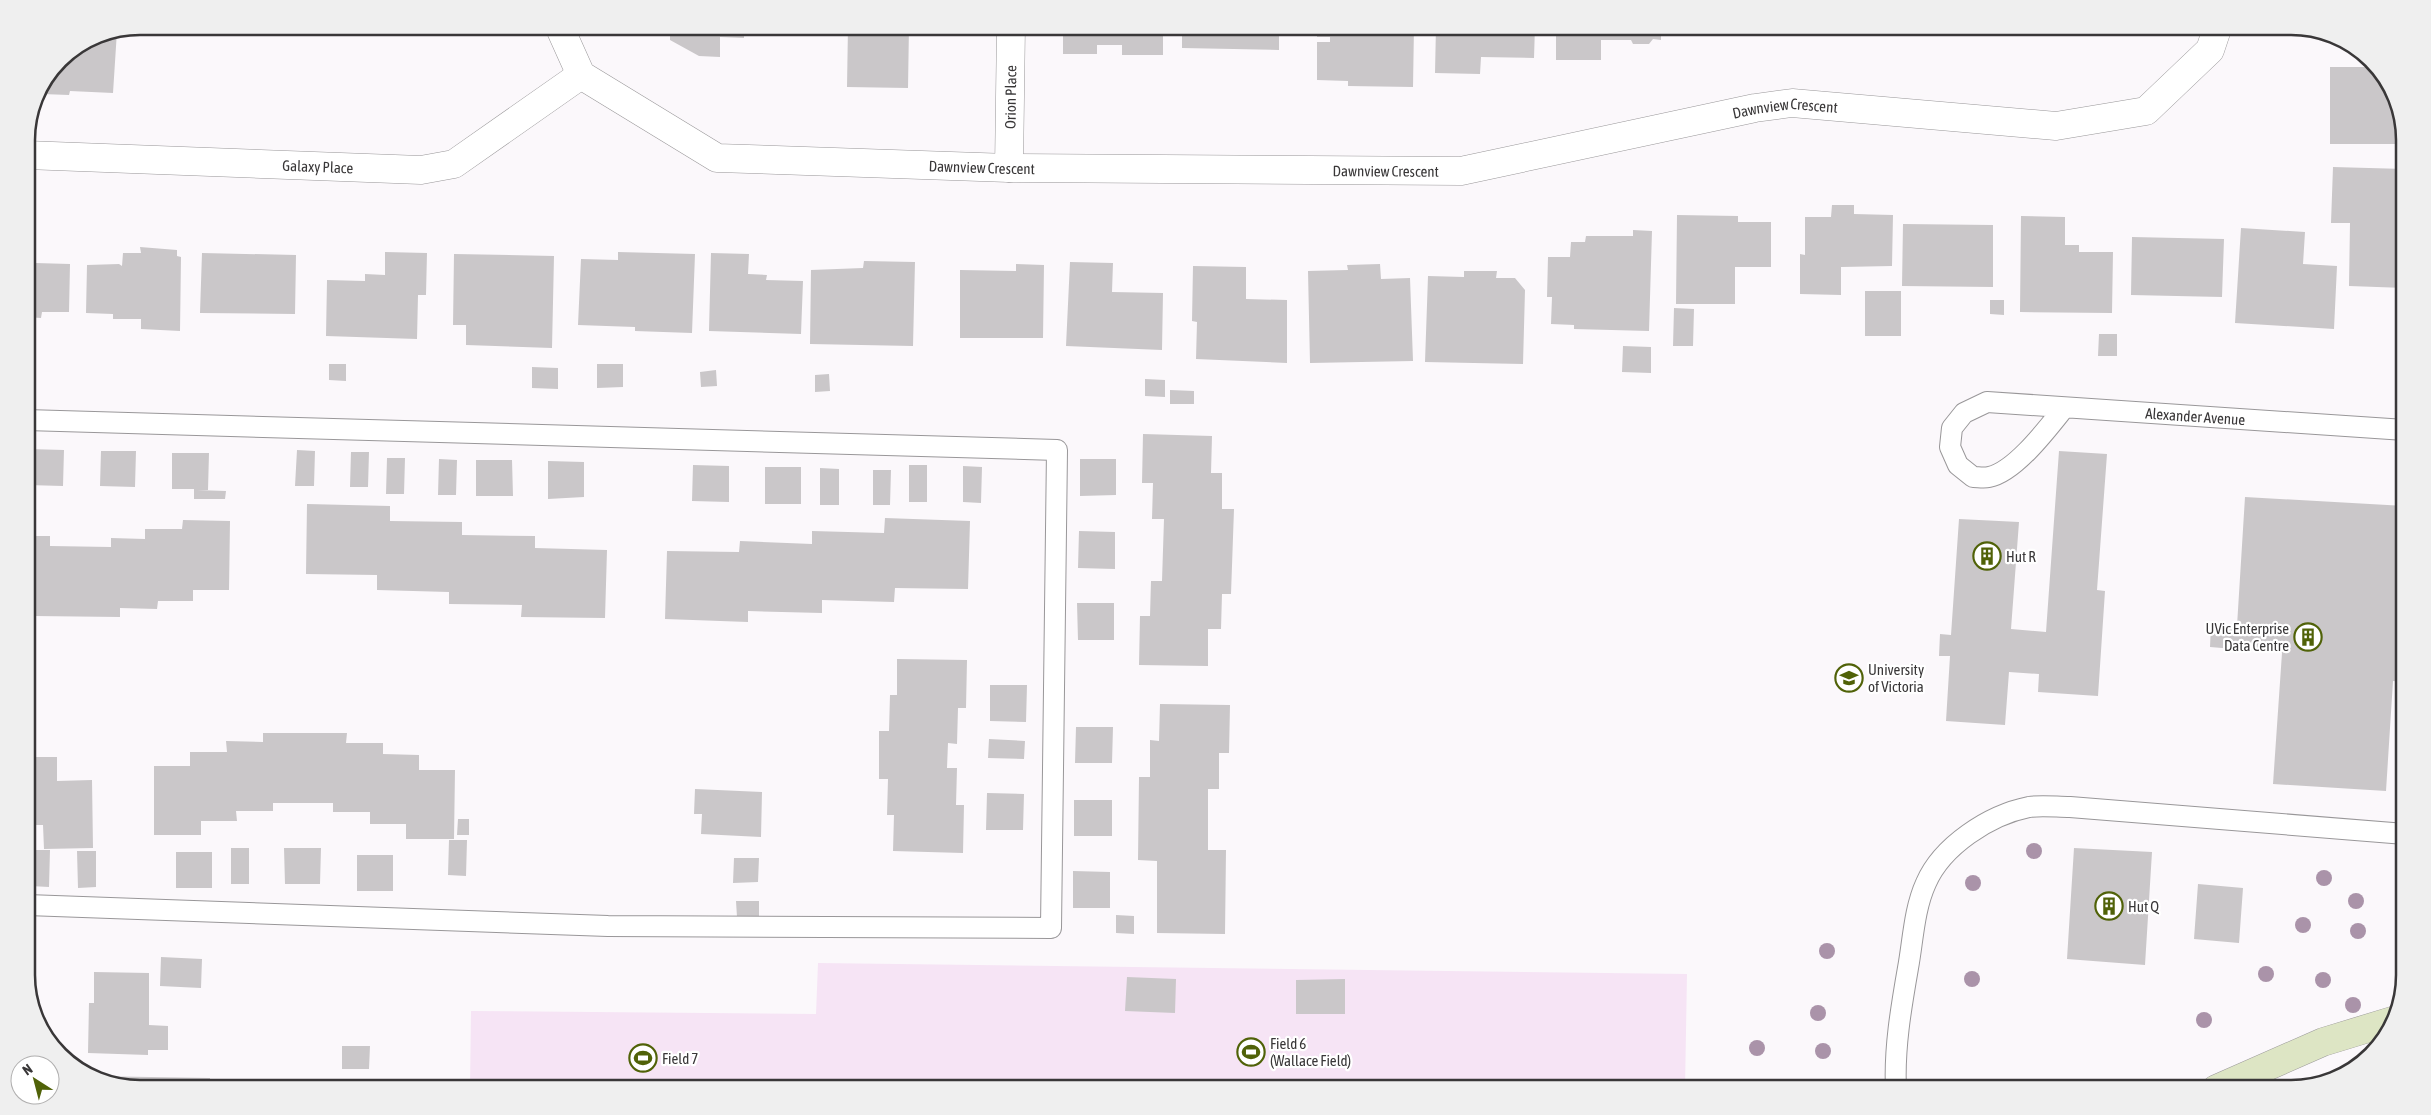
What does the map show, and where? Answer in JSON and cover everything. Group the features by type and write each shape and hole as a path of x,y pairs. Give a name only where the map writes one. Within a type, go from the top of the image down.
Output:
{"main road":[{"path":"2236,1080 2323,1042 2384,1023"}],"street":[{"path":"563,35 581,75"},
{"name":"Orion Place","path":"1009,168 1011,35"},
{"name":"Dawnview Crescent","path":"581,75 717,158 1009,168 1461,170 1755,108 1792,103 2056,126 2146,111 2210,50 2215,35"},
{"name":"Galaxy Place","path":"35,155 421,170 454,164 581,75"}],"lane":[{"name":"Alexander Avenue","path":"2064,408 2034,445 2011,465 1990,477 1973,477 1958,465 1950,447 1952,428 1964,414 1987,402 2396,429"},
{"path":"35,420 1057,450 1052,928 608,926 35,905"},
{"path":"1895,1080 1900,1011 1919,904 1925,884 1937,862 1961,840 1992,820 2029,807 2070,807 2396,833"}],"shaded area":[{"name":"Field 6 (Wallace Field)","path":"818,963 1687,974 1685,1080 470,1080 471,1011 816,1014"}],"building":[{"path":"670,35 744,35 744,38 720,37 720,57 699,56 670,40"},
{"path":"848,35 909,35 908,88 847,87"},
{"path":"1063,35 1163,35 1163,55 1122,55 1122,45 1097,45 1097,54 1063,54"},
{"path":"1182,35 1279,35 1279,50 1182,48"},
{"path":"1317,35 1414,35 1413,87 1348,86 1348,81 1317,80 1317,42 1330,42 1330,37 1317,37"},
{"path":"1436,35 1535,35 1534,58 1481,57 1480,74 1435,73"},
{"path":"1556,35 1661,35 1661,40 1653,39 1649,44 1633,44 1631,40 1601,40 1601,60 1556,60"},
{"path":"117,38 113,93 70,91 69,95 46,94 57,76 81,53 100,43"},
{"path":"2330,67 2366,67 2385,93 2394,119 2396,144 2330,144"},
{"path":"2333,167 2396,169 2396,288 2349,286 2350,223 2331,223"},
{"path":"1832,205 1854,205 1854,214 1893,215 1892,266 1841,267 1841,295 1800,294 1800,254 1805,255 1805,217 1831,217"},
{"path":"1677,215 1738,216 1738,222 1771,222 1771,267 1735,267 1735,304 1676,304"},
{"path":"2021,216 2065,217 2065,245 2079,245 2079,252 2113,252 2112,313 2020,312"},
{"path":"1903,224 1993,225 1993,287 1902,286"},
{"path":"2241,228 2305,232 2303,264 2337,266 2334,329 2235,323"},
{"path":"1633,230 1652,231 1649,331 1574,329 1574,325 1551,324 1552,297 1547,297 1548,257 1570,257 1571,242 1585,242 1586,236 1633,236"},
{"path":"2132,237 2224,239 2222,297 2131,295"},
{"path":"140,247 177,250 177,256 181,257 180,331 141,329 141,319 113,319 113,314 86,313 87,265 119,264 122,266 123,253 141,253"},
{"path":"385,252 427,253 426,295 418,295 417,339 326,336 327,280 365,281 365,274 385,275"},
{"path":"618,252 695,254 692,333 635,331 635,327 578,325 581,259 618,260"},
{"path":"202,253 296,255 295,314 200,313"},
{"path":"711,253 749,254 748,274 767,275 766,280 803,281 801,334 709,331"},
{"path":"454,254 554,256 552,348 466,345 466,325 453,325"},
{"path":"864,261 915,262 913,346 810,344 811,270 863,268"},
{"path":"1070,262 1113,263 1112,292 1163,293 1162,350 1066,346"},
{"path":"35,263 70,264 69,312 42,312 41,318 35,318"},
{"path":"1016,264 1044,265 1043,338 960,338 960,270 1016,271"},
{"path":"1380,264 1381,279 1410,278 1413,361 1310,363 1308,271 1348,270 1347,265"},
{"path":"1193,266 1246,267 1246,299 1287,300 1287,363 1196,359 1197,322 1192,321"},
{"path":"1464,271 1497,271 1496,278 1515,278 1525,290 1523,364 1425,362 1428,276 1464,277"},
{"path":"1865,291 1901,291 1901,336 1865,336"},
{"path":"1990,300 2004,300 2004,315 1990,314"},
{"path":"1674,308 1694,309 1693,346 1673,346"},
{"path":"2099,334 2117,334 2117,356 2098,356"},
{"path":"1623,346 1651,347 1651,373 1622,372"},
{"path":"329,364 346,364 346,381 329,380"},
{"path":"597,364 623,364 623,387 597,388"},
{"path":"532,367 558,368 558,389 532,388"},
{"path":"716,370 717,386 701,387 700,372"},
{"path":"829,374 830,391 815,392 815,375"},
{"path":"1145,379 1165,380 1165,397 1145,396"},
{"path":"1170,390 1194,391 1194,404 1170,404"},
{"path":"1143,434 1212,436 1211,473 1222,473 1222,509 1234,509 1231,594 1222,594 1221,629 1208,629 1208,666 1139,665 1140,616 1150,616 1151,581 1162,581 1164,519 1152,519 1153,483 1142,483"},
{"path":"35,449 64,450 63,486 35,485"},
{"path":"297,450 315,451 314,486 295,486"},
{"path":"101,451 136,451 135,487 100,486"},
{"name":"Hut R","path":"2059,451 2107,454 2097,590 2105,591 2098,696 2038,692 2039,674 2009,672 2005,725 1946,721 1950,656 1939,656 1940,634 1951,635 1959,519 2019,522 2011,629 2046,632"},
{"path":"351,452 369,452 368,487 350,487"},
{"path":"172,453 209,453 208,490 197,490 226,491 225,499 194,499 194,489 172,489"},
{"path":"387,458 405,458 404,494 386,494"},
{"path":"439,459 457,460 456,495 438,495"},
{"path":"1080,459 1116,459 1116,495 1080,496"},
{"path":"476,460 512,460 513,496 476,496"},
{"path":"548,461 584,462 584,497 548,499"},
{"path":"693,465 729,466 729,502 692,501"},
{"path":"909,465 927,465 927,502 909,502"},
{"path":"963,466 982,467 981,503 963,502"},
{"path":"765,467 801,467 801,504 765,504"},
{"path":"820,468 839,469 839,505 820,505"},
{"path":"873,470 891,470 890,505 873,505"},
{"name":"UVic Enterprise Data Centre","path":"2245,497 2396,505 2396,681 2393,681 2386,791 2273,784 2282,653 2210,647 2211,624 2237,626"},
{"path":"307,504 390,506 390,521 462,522 462,535 535,536 535,548 607,550 605,618 521,617 522,605 449,604 449,592 377,590 377,575 306,574"},
{"path":"885,518 970,521 968,589 895,588 894,602 822,600 822,613 748,611 748,622 665,619 667,551 739,552 740,541 812,544 812,531 884,533"},
{"path":"183,520 230,521 229,590 193,590 193,601 158,601 157,609 120,608 120,617 35,616 35,536 50,536 50,546 111,547 111,538 145,539 145,529 182,529"},
{"path":"1079,531 1115,532 1115,569 1078,568"},
{"path":"1077,603 1114,603 1114,640 1078,640"},
{"path":"897,659 967,660 966,708 958,708 957,744 948,743 947,768 957,768 956,805 964,805 963,853 893,851 894,815 887,815 888,779 879,779 879,731 889,731 890,695 897,695"},
{"path":"990,685 1027,685 1026,722 990,721"},
{"path":"1160,704 1230,705 1229,753 1219,753 1219,789 1208,789 1208,850 1226,850 1225,934 1157,933 1157,861 1138,860 1139,777 1150,777 1150,740 1159,741"},
{"path":"1076,727 1113,727 1112,763 1075,763"},
{"path":"263,733 347,733 346,743 383,743 383,754 419,755 419,770 455,770 454,839 406,839 406,824 370,824 370,812 333,812 333,803 273,803 273,811 236,811 237,821 201,821 201,835 154,835 154,766 190,766 190,752 227,752 226,741 263,742"},
{"path":"989,739 1025,741 1024,759 988,758"},
{"path":"35,757 57,757 57,781 92,780 93,848 44,849 43,825 35,825"},
{"path":"695,789 762,792 761,837 701,834 702,814 694,814"},
{"path":"987,793 1024,794 1023,830 986,830"},
{"path":"1074,800 1112,800 1112,836 1074,836"},
{"path":"458,819 469,819 469,835 457,835"},
{"path":"449,840 467,840 466,876 448,875"},
{"path":"231,848 249,848 249,884 231,884"},
{"path":"284,848 321,848 320,884 285,884"},
{"name":"Hut Q","path":"2074,848 2152,852 2145,965 2067,959"},
{"path":"35,850 50,850 49,887 35,886"},
{"path":"77,851 96,851 96,887 78,888"},
{"path":"176,852 212,852 212,888 176,888"},
{"path":"357,855 393,855 393,891 357,891"},
{"path":"734,858 759,858 758,882 733,883"},
{"path":"1073,871 1110,872 1110,908 1073,908"},
{"path":"2198,884 2243,888 2239,943 2194,939"},
{"path":"736,901 759,901 759,916 737,917"},
{"path":"1116,915 1134,916 1134,934 1116,933"},
{"path":"161,957 202,959 201,988 160,986"},
{"path":"94,972 149,973 149,1025 168,1026 168,1050 148,1050 148,1055 88,1053 89,1003 94,1003"},
{"path":"1127,977 1176,979 1175,1013 1125,1011"},
{"path":"1345,979 1345,1014 1296,1014 1296,980"},
{"path":"342,1046 370,1046 369,1069 342,1069"},
{"path":"114,1076 210,1078 210,1080 133,1080"}],"place":[{"name":"Hut R","path":"1987,556"},
{"name":"UVic Enterprise Data Centre","path":"2308,637"},
{"name":"University of Victoria","path":"1849,678"},
{"name":"Hut Q","path":"2109,906"},
{"name":"Field 6 (Wallace Field)","path":"1251,1052"},
{"name":"Field 7","path":"643,1058"}]}
